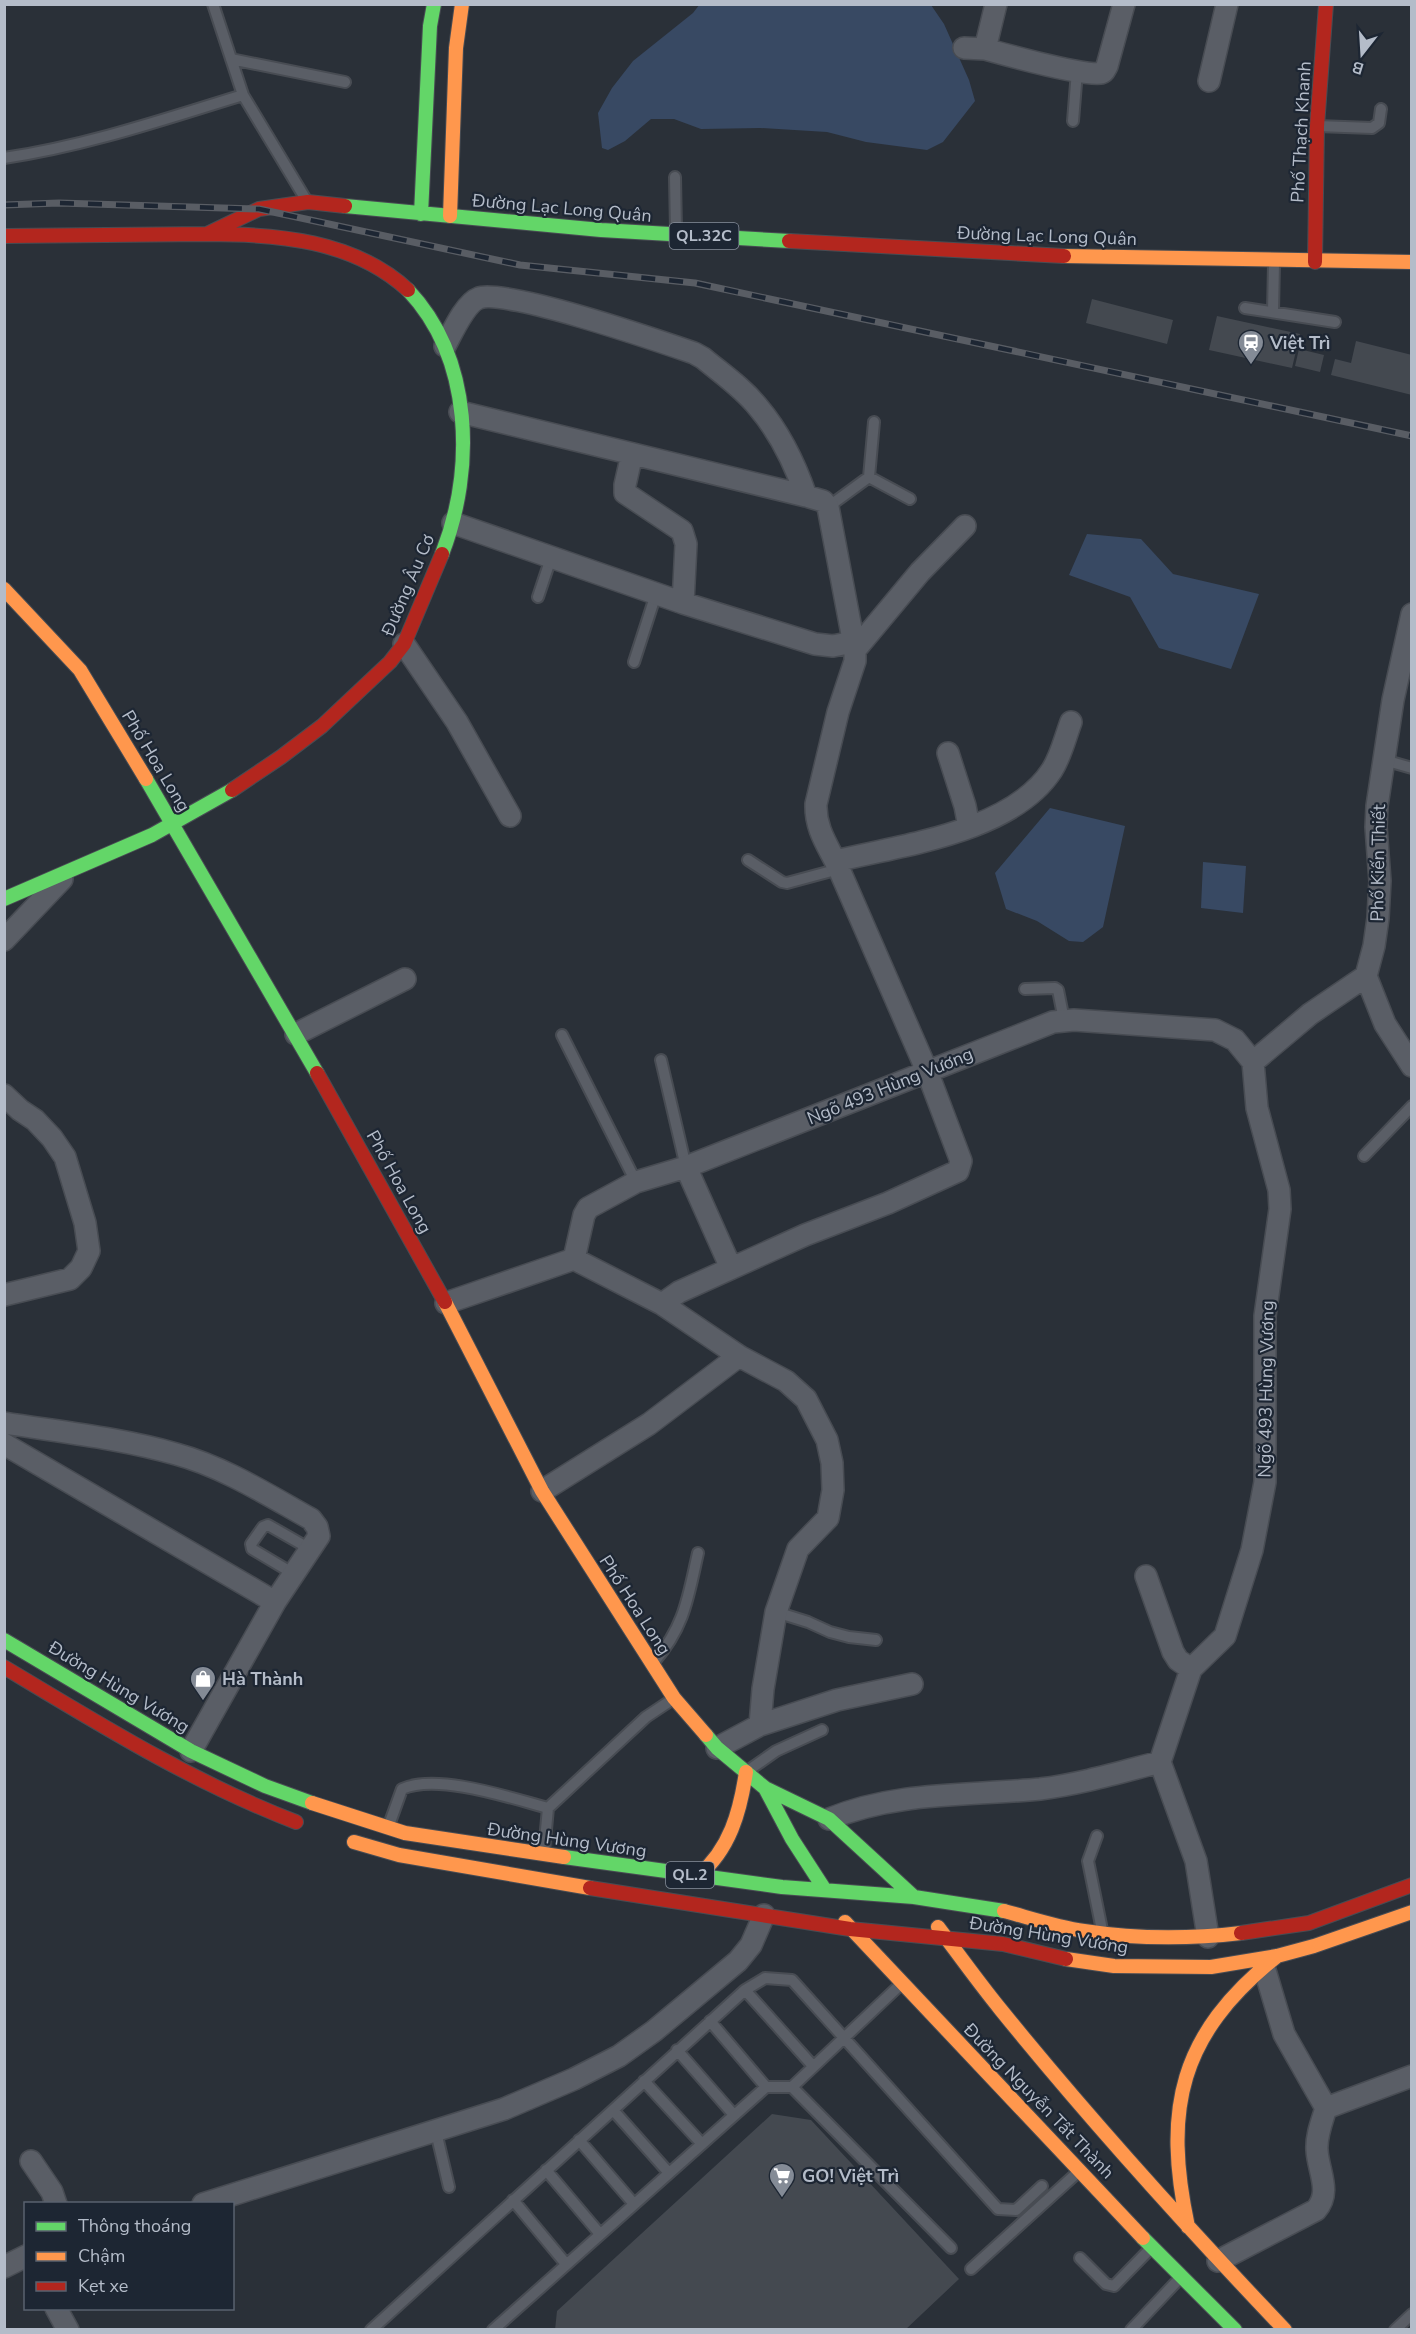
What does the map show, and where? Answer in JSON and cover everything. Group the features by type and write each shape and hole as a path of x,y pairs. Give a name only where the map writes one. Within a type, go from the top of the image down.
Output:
{"main road":[{"path":"421,214 430,26 434,4"},
{"path":"450,216 456,48 462,4"},
{"name":"Phố Thạch Khanh","path":"1315,262 1317,126 1326,4"},
{"name":"Đường Lạc Long Quân","path":"4,236 207,234 259,208 308,202 601,230 1041,256 1412,262"},
{"name":"Đường Âu Cơ","path":"4,899 172,825 227,793 314,733 359,694 395,658 404,644 453,523 462,463 458,383 445,346 412,294 383,271 349,255 294,239 251,234 207,234"},
{"name":"Phố Hoa Long","path":"4,589 80,670 296,1034 446,1303 542,1491 674,1698 717,1748 765,1788 829,1819 914,1897"},
{"name":"Đường Hùng Vương","path":"4,1640 191,1751 265,1786 388,1828 471,1844 782,1887 914,1897 1004,1911 1082,1931 1102,1933 1208,1937 1309,1923 1412,1885"},
{"path":"4,1667 181,1772 254,1807 306,1826"},
{"path":"698,1876 712,1864 728,1840 740,1807 746,1772"},
{"name":"Phố Hoa Long","path":"765,1788 792,1839 825,1890"},
{"name":"Đường Hùng Vương","path":"337,1837 399,1855 477,1870 850,1929 1004,1944 1079,1962 1123,1966 1211,1967 1270,1961 1412,1912"},
{"name":"Đường Nguyễn Tất Thành","path":"825,1890 850,1929 1080,2171 1160,2250 1181,2276 1236,2330"},
{"name":"Đường Nguyễn Tất Thành","path":"914,1897 1000,2009 1185,2232 1218,2261 1285,2330"},
{"path":"1185,2232 1176,2152 1176,2128 1182,2088 1195,2052 1214,2020 1232,1997 1270,1961 1270,1929"}],"street":[{"path":"985,49 996,4"},
{"path":"964,48 985,49 1077,71 1100,74 1104,72 1124,4"},
{"path":"1209,81 1227,4"},
{"path":"445,346 471,302 487,296 533,304 694,353 757,405 785,446 806,496"},
{"path":"460,412 806,496 823,501 828,507 855,661 838,712 816,804 818,825 838,865 927,1071 962,1161 961,1167 958,1171 888,1203 805,1234 679,1292 662,1304"},
{"path":"632,454 625,493 682,531 685,537 682,603"},
{"path":"453,523 682,603 823,646 854,646 965,526"},
{"name":"Phố Kiến Thiết","path":"1366,976 1378,918 1380,881 1376,827 1384,760 1393,700 1408,648 1412,614"},
{"path":"404,644 457,722 510,816"},
{"path":"838,865 985,822 1016,805 1037,787 1052,769 1071,722"},
{"path":"948,753 965,806 969,827"},
{"path":"4,940 71,870"},
{"path":"1253,1062 1310,1014 1366,976 1385,1024 1412,1066"},
{"path":"296,1034 405,980"},
{"name":"Ngõ 493 Hùng Vương","path":"574,1259 584,1215 588,1208 636,1182 686,1167 1053,1022 1064,1020 1215,1030 1235,1040 1253,1062 1257,1108 1279,1190 1280,1209 1265,1316 1265,1482 1252,1550 1225,1636 1191,1669 1160,1762"},
{"path":"4,1095 35,1120 52,1138 65,1157 85,1223 89,1251 81,1268 70,1279 4,1295"},
{"path":"686,1167 731,1268"},
{"path":"446,1303 574,1259 662,1304 739,1356 786,1381 806,1399 827,1440 832,1463 833,1490 828,1518 798,1549 776,1612 763,1689 760,1725"},
{"path":"542,1491 649,1424 696,1391 739,1356"},
{"path":"4,1423 133,1444 177,1454 239,1479 311,1520 317,1527 319,1536 275,1602 191,1751"},
{"path":"4,1444 275,1602"},
{"path":"1146,1576 1175,1656 1191,1669"},
{"path":"717,1748 760,1725 837,1700 912,1684"},
{"path":"829,1819 857,1807 892,1800 1041,1789 1160,1762 1196,1861 1208,1937"},
{"path":"209,2202 504,2109 574,2079 619,2056 654,2031 738,1961 751,1945 764,1914"},
{"path":"1218,2261 1316,2210 1322,2203 1324,2190 1317,2150 1326,2108 1284,2034 1270,1961"},
{"path":"1326,2108 1412,2076"},
{"path":"31,2161 52,2192 55,2202"},
{"path":"4,2267 24,2257"},
{"path":"57,2310 68,2330"}],"lane":[{"path":"213,4 243,95 308,202"},
{"path":"231,59 345,82"},
{"path":"1072,122 1077,71"},
{"path":"4,158 115,135 243,95"},
{"path":"1317,126 1372,128 1379,123 1381,109"},
{"path":"675,177 676,235"},
{"path":"1273,312 1274,261"},
{"path":"1245,308 1335,322"},
{"path":"828,507 869,477 874,422"},
{"path":"869,477 910,499"},
{"path":"538,597 551,558"},
{"path":"634,663 656,594"},
{"path":"1384,760 1412,768"},
{"path":"748,860 787,883 838,865"},
{"path":"1025,989 1055,988 1058,990 1064,1020"},
{"path":"562,1035 636,1182"},
{"path":"661,1060 686,1167"},
{"path":"1364,1156 1412,1106"},
{"path":"294,1574 252,1549 251,1544 263,1527 268,1526 310,1549"},
{"path":"652,1664 669,1644 679,1627 686,1608 699,1553"},
{"path":"776,1612 849,1638 876,1640"},
{"path":"544,1854 548,1808 646,1717 674,1698"},
{"path":"746,1772 776,1751 822,1730"},
{"path":"388,1828 402,1789 433,1783 490,1793 548,1808"},
{"path":"1098,1836 1088,1861 1102,1933"},
{"path":"371,2330 745,1989 765,1978 792,1980 998,2209 1016,2210 1042,2186"},
{"path":"493,2330 766,2087 792,2087 902,1984"},
{"path":"745,1989 813,2066"},
{"path":"710,2021 766,2087"},
{"path":"677,2050 734,2115"},
{"path":"644,2081 702,2144"},
{"path":"792,2087 951,2248"},
{"path":"613,2110 669,2173"},
{"path":"436,2132 449,2187"},
{"path":"579,2140 634,2204"},
{"path":"546,2170 600,2234"},
{"path":"971,2269 1080,2171"},
{"path":"513,2200 566,2264"},
{"path":"1080,2258 1106,2284 1114,2286 1160,2250"},
{"path":"1131,2330 1181,2276"},
{"path":"1395,2330 1412,2314"}],"water":[{"path":"700,4 931,5 944,24 969,80 975,101 943,142 927,150 866,142 827,132 760,128 701,129 674,119 651,119 625,141 608,150 602,148 598,113 612,88 633,61 693,13"},
{"path":"1087,534 1141,539 1173,574 1259,594 1231,669 1159,648 1130,597 1069,575"},
{"path":"1050,808 1125,826 1103,927 1083,942 1069,941 1037,921 1006,909 995,873"},
{"path":"1203,862 1246,866 1243,913 1201,908"}],"building":[{"path":"1092,299 1173,320 1167,344 1086,323"},
{"path":"1217,316 1300,334 1292,368 1209,350"},
{"path":"1356,341 1412,355 1412,395 1331,375 1335,359 1351,363"},
{"path":"1299,349 1324,355 1320,372 1295,366"},
{"name":"GO! Việt Trì","path":"772,2114 811,2120 959,2279 905,2330 555,2330 557,2311"}],"railway":[{"path":"4,205 59,203 259,209 520,265 695,283 1412,436"}],"traffic: fast":[{"path":"421,214 430,26 434,4"},
{"path":"345,206 601,230 789,241"},
{"path":"408,290 429,318 445,348 456,381 462,416 463,451 460,487 453,521 442,554"},
{"path":"146,779 317,1073"},
{"path":"4,899 152,835 232,790"},
{"path":"4,1640 191,1751 265,1786 312,1803"},
{"path":"706,1735 717,1748 765,1788 829,1819 914,1897"},
{"path":"765,1788 792,1839 825,1890"},
{"path":"564,1857 782,1887 914,1897 1004,1911"},
{"path":"1143,2238 1235,2330"}],"traffic: slow":[{"path":"450,216 456,48 462,4"},
{"path":"1064,256 1412,262"},
{"path":"4,589 80,670 146,779"},
{"path":"445,1302 542,1491 674,1698 706,1735"},
{"path":"698,1876 726,1842 737,1815 746,1772"},
{"path":"312,1803 405,1833 564,1857"},
{"path":"354,1842 399,1855 590,1888"},
{"path":"1004,1911 1054,1925 1123,1936 1183,1937 1241,1933"},
{"path":"1066,1959 1114,1966 1211,1967 1277,1956 1314,1946 1412,1912"},
{"path":"845,1922 1143,2238"},
{"path":"938,1927 993,2000 1105,2133 1285,2330"},
{"path":"1188,2227 1181,2185 1178,2146 1179,2110 1186,2077 1199,2046 1218,2015 1243,1986 1276,1957"}],"traffic: jam":[{"path":"1315,262 1317,126 1326,4"},
{"path":"4,236 207,234 259,209 308,202 345,206"},
{"path":"207,234 260,236 314,243 364,260 387,273 408,290"},
{"path":"789,241 1064,256"},
{"path":"232,790 322,726 390,662 404,644 442,554"},
{"path":"317,1073 445,1302"},
{"path":"4,1667 147,1751 220,1789 296,1822"},
{"path":"1241,1933 1309,1923 1412,1885"},
{"path":"590,1888 850,1929 1003,1944 1066,1959"}],"place":[{"name":"Việt Trì","path":"1251,366"},
{"name":"Hà Thành","path":"203,1702"},
{"name":"GO! Việt Trì","path":"782,2199"}]}
